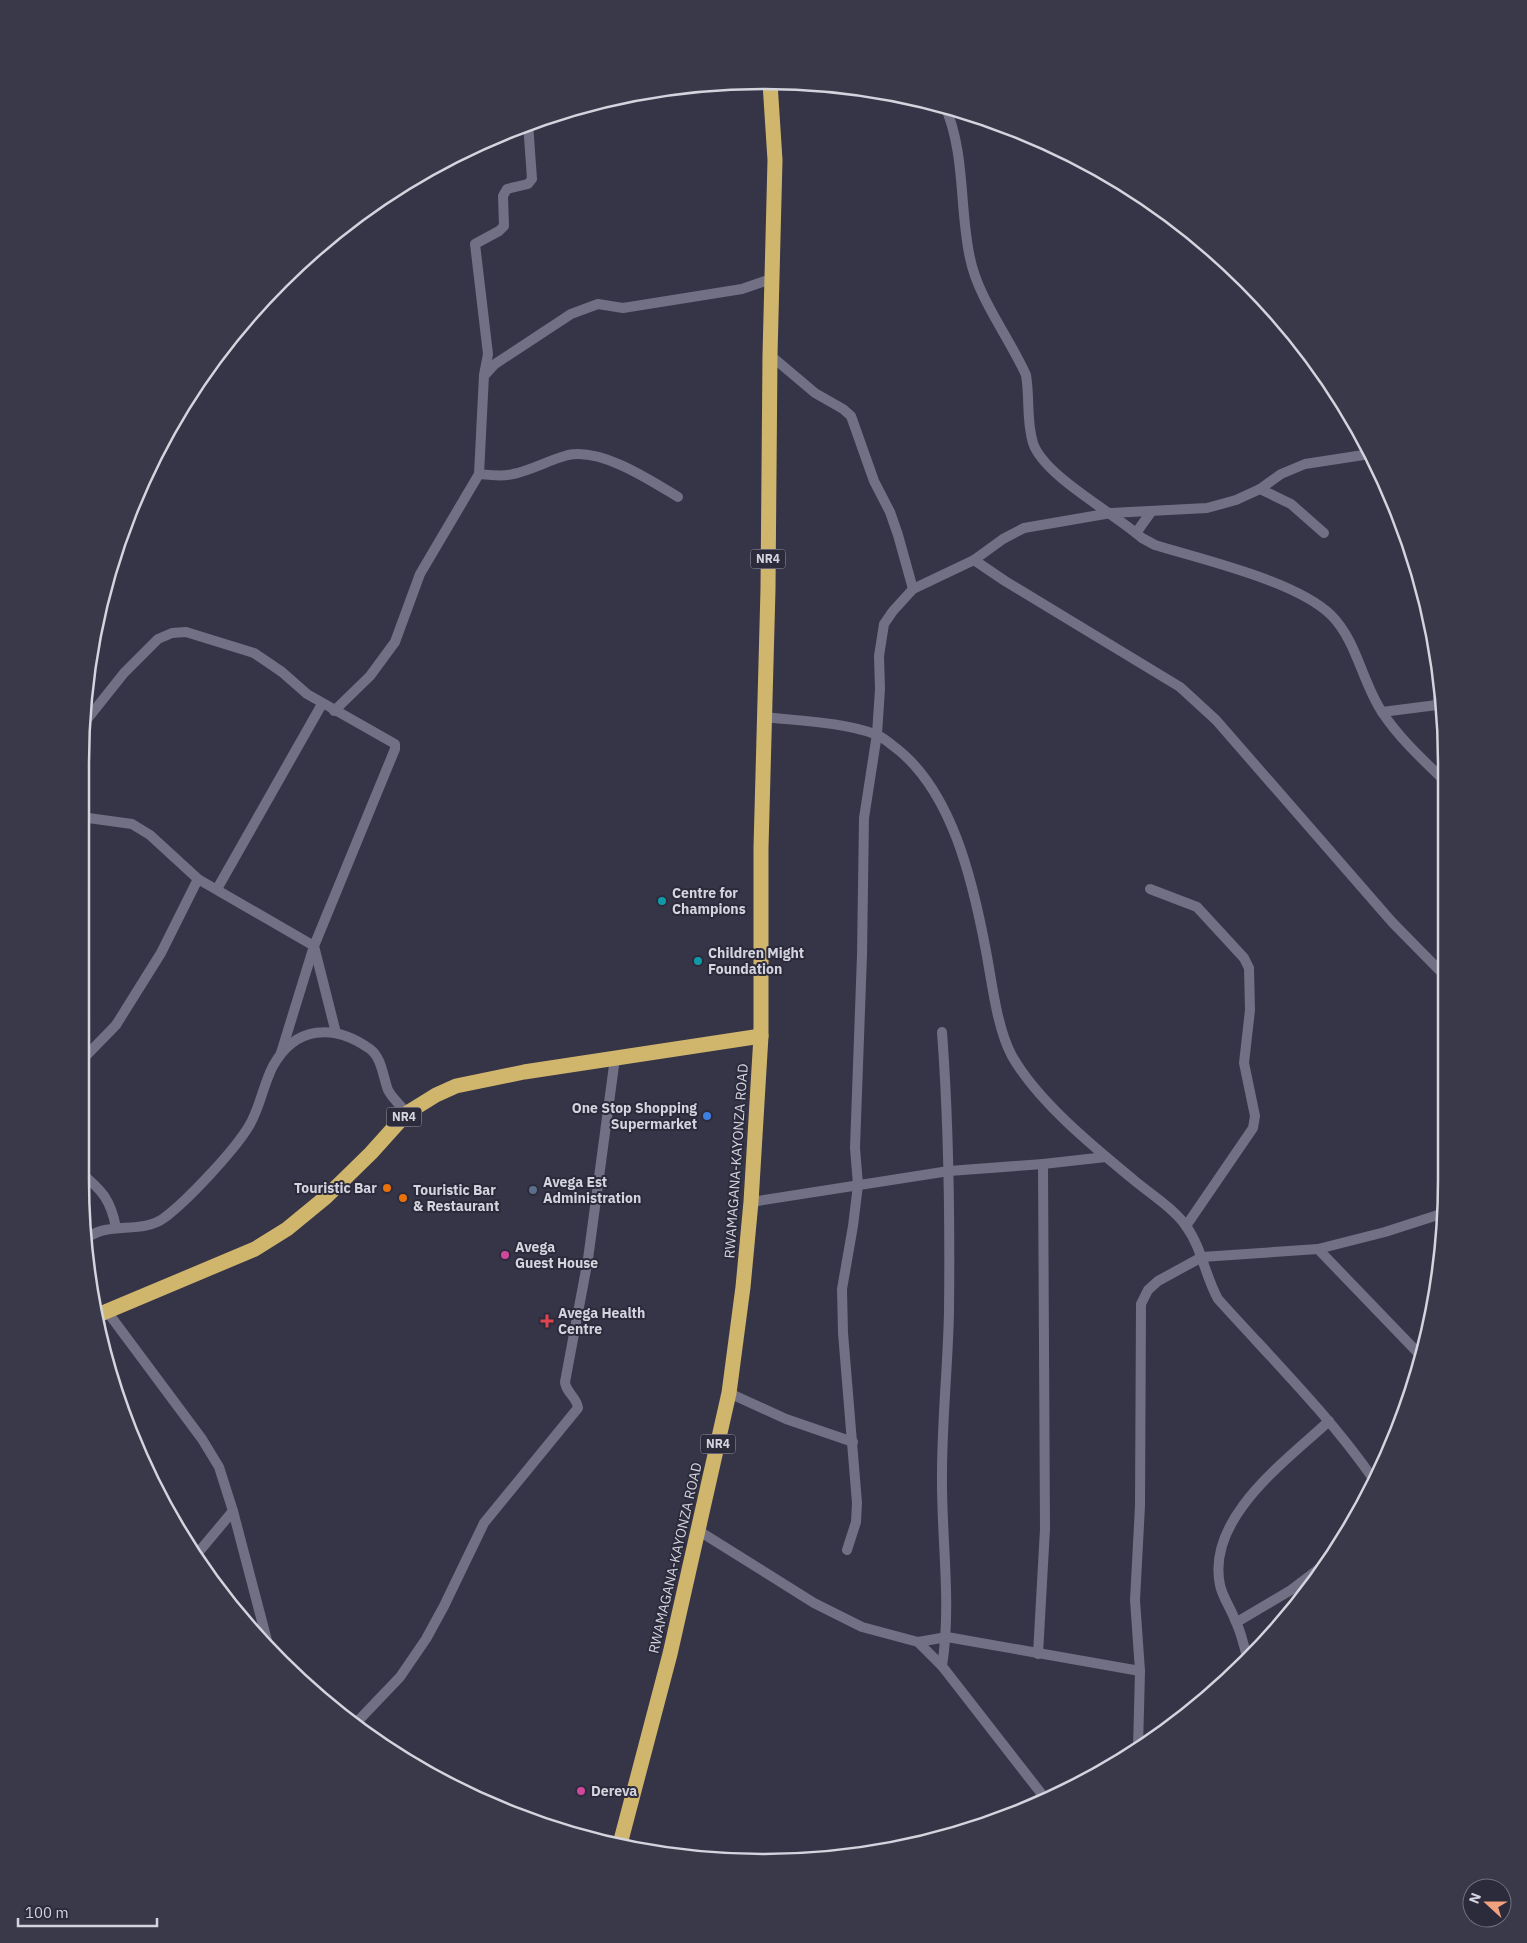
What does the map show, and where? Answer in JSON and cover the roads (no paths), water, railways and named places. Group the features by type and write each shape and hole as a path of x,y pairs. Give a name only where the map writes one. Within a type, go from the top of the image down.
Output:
{"highway":[{"name":"NR4","path":"102,1312 255,1249 287,1230 326,1197 371,1153 407,1113 436,1095 456,1086 524,1072 761,1036 771,279 775,160 770,89"},
{"name":"RWAMAGANA-KAYONZA ROAD","path":"621,1839 670,1654 729,1393 752,1202 761,1036"}],"street":[{"path":"949,115 959,167 970,259 979,285 1013,346 1026,375 1028,417 1033,443 1040,458 1069,484 1155,545 1270,582 1315,601 1332,616 1353,649 1367,685 1382,712 1414,752 1438,774"},
{"path":"334,711 370,676 395,642 420,574 478,474 484,375 488,354 474,244 499,231 504,226 502,196 507,189 528,184 532,179 529,132"},
{"path":"484,375 495,364 571,314 598,304 623,308 742,288 771,279"},
{"path":"770,354 815,393 843,409 851,416 874,481 890,512 913,590"},
{"path":"478,474 512,475 569,455 585,455 600,457 622,467 650,480 678,498"},
{"path":"847,1550 856,1522 843,1333 842,1289 858,1185 854,1148 862,955 864,818 877,734 880,688 879,656 884,624 893,611 913,590 974,560 1002,539 1024,528 1112,513 1207,508 1236,500 1260,489 1281,474 1305,464 1364,455"},
{"path":"1260,489 1291,504 1324,533"},
{"path":"1136,532 1151,512"},
{"path":"974,560 1005,581 1180,687 1216,720 1392,922 1438,969"},
{"path":"90,715 124,673 158,640 172,633 186,632 254,653 322,704 391,740 395,744 395,749 314,946 280,1057"},
{"path":"217,889 322,704"},
{"path":"1382,712 1435,704"},
{"path":"764,717 826,724 877,734 907,756 925,779 947,816 962,853 981,928 997,1011 1012,1055 1039,1093 1106,1157 1186,1226 1202,1257 1209,1284 1218,1300 1329,1421 1370,1475"},
{"path":"89,818 132,824 150,835 198,879 314,946 336,1032"},
{"path":"89,1053 116,1025 161,953 198,879"},
{"path":"1150,889 1197,906 1238,950 1249,968 1250,1010 1244,1063 1255,1116 1254,1128 1186,1226"},
{"path":"91,1236 104,1230 150,1225 163,1219 182,1202 239,1140 250,1124 274,1066 287,1047 302,1036 319,1032 336,1032 370,1049 377,1056 389,1091 407,1113"},
{"path":"942,1032 948,1102 949,1170 949,1312 942,1474 946,1637 942,1666"},
{"path":"359,1720 400,1677 426,1639 484,1523 578,1408 578,1402 566,1388 565,1382 588,1259 615,1058"},
{"path":"752,1202 949,1170 1043,1164 1106,1157"},
{"path":"1038,1654 1045,1529 1043,1164"},
{"path":"89,1180 101,1190 113,1211 116,1228"},
{"path":"1138,1741 1140,1671 1135,1600 1140,1506 1141,1304 1148,1290 1158,1281 1202,1257 1318,1249 1385,1232 1437,1215"},
{"path":"1318,1249 1416,1351"},
{"path":"102,1312 202,1439 219,1467 265,1634"},
{"path":"729,1393 786,1418 852,1442"},
{"path":"1246,1652 1237,1622 1220,1586 1218,1560 1227,1530 1246,1500 1329,1421"},
{"path":"200,1551 233,1512"},
{"path":"699,1531 822,1607 862,1627 918,1642 946,1637 1140,1671"},
{"path":"1237,1622 1291,1590 1309,1577"},
{"path":"1291,1590 1295,1595"},
{"path":"918,1642 942,1666 1042,1794"}],"place":[{"name":"Centre for Champions","path":"662,901"},
{"name":"Children Might Foundation","path":"698,961"},
{"name":"One Stop Shopping Supermarket","path":"707,1116"},
{"name":"Touristic Bar","path":"387,1188"},
{"name":"Avega Est Administration","path":"533,1190"},
{"name":"Touristic Bar & Restaurant","path":"403,1198"},
{"name":"Avega Guest House","path":"505,1255"},
{"name":"Avega Health Centre","path":"547,1321"},
{"name":"Dereva","path":"581,1791"}]}
